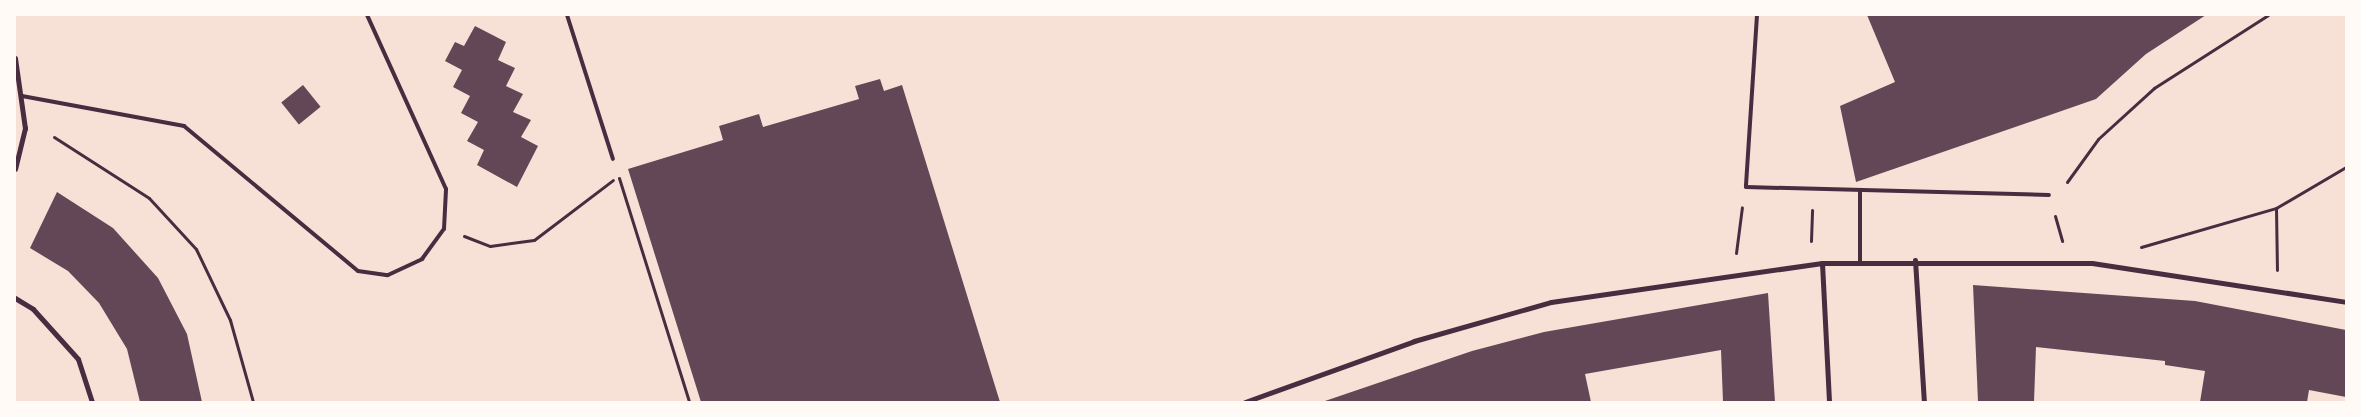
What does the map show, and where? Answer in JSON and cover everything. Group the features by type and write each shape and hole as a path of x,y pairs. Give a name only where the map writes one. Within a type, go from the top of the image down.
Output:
{"street":[{"path":"15,58 22,96 25,128 15,169"},
{"path":"1245,402 1414,341 1552,302 1734,273 1810,264 1915,260 2061,262 2277,289 2346,302"},
{"path":"1915,260 1924,402"},
{"path":"1822,263 1829,402"},
{"path":"15,298 33,309 78,359 92,402"}],"lane":[{"path":"22,96 184,126 358,271 388,275 422,259 444,229 446,189 367,15"},
{"path":"567,15 613,159"},
{"path":"1757,15 1746,187 2049,195"},
{"path":"1860,190 1860,261"}],"path":[{"path":"2061,262 2062,239 2049,195 2060,190 2098,139 2154,88 2268,15"},
{"path":"54,137 149,198 196,249 230,320 253,402"},
{"path":"613,159 689,402"},
{"path":"2132,250 2276,208 2346,167"},
{"path":"444,229 490,246 534,240 619,176"},
{"path":"1734,273 1746,187"},
{"path":"1810,264 1812,188"},
{"path":"2276,208 2277,289"}],"building":[{"path":"1867,15 2206,15 2146,54 2096,99 1856,182 1840,106 1895,82"},
{"path":"475,26 506,42 498,60 515,68 506,86 523,94 513,112 531,120 521,137 538,146 517,187 477,165 484,150 467,141 478,122 461,113 470,96 453,87 462,70 445,61 455,42 464,46"},
{"path":"880,79 884,91 902,85 1000,402 701,402 628,169 723,140 719,126 759,114 763,127 859,99 855,86"},
{"path":"303,85 321,107 299,124 281,103"},
{"path":"57,192 113,228 158,278 187,334 202,402 140,402 127,349 99,303 68,271 30,248"},
{"path":"1973,285 2195,301 2346,330 2346,397 2309,390 2307,402 2200,402 2205,371 2165,365 2165,361 2036,347 2034,402 1978,402"},
{"path":"1768,293 1775,402 1723,402 1721,350 1585,374 1591,402 1322,402 1472,351 1544,332"}]}
